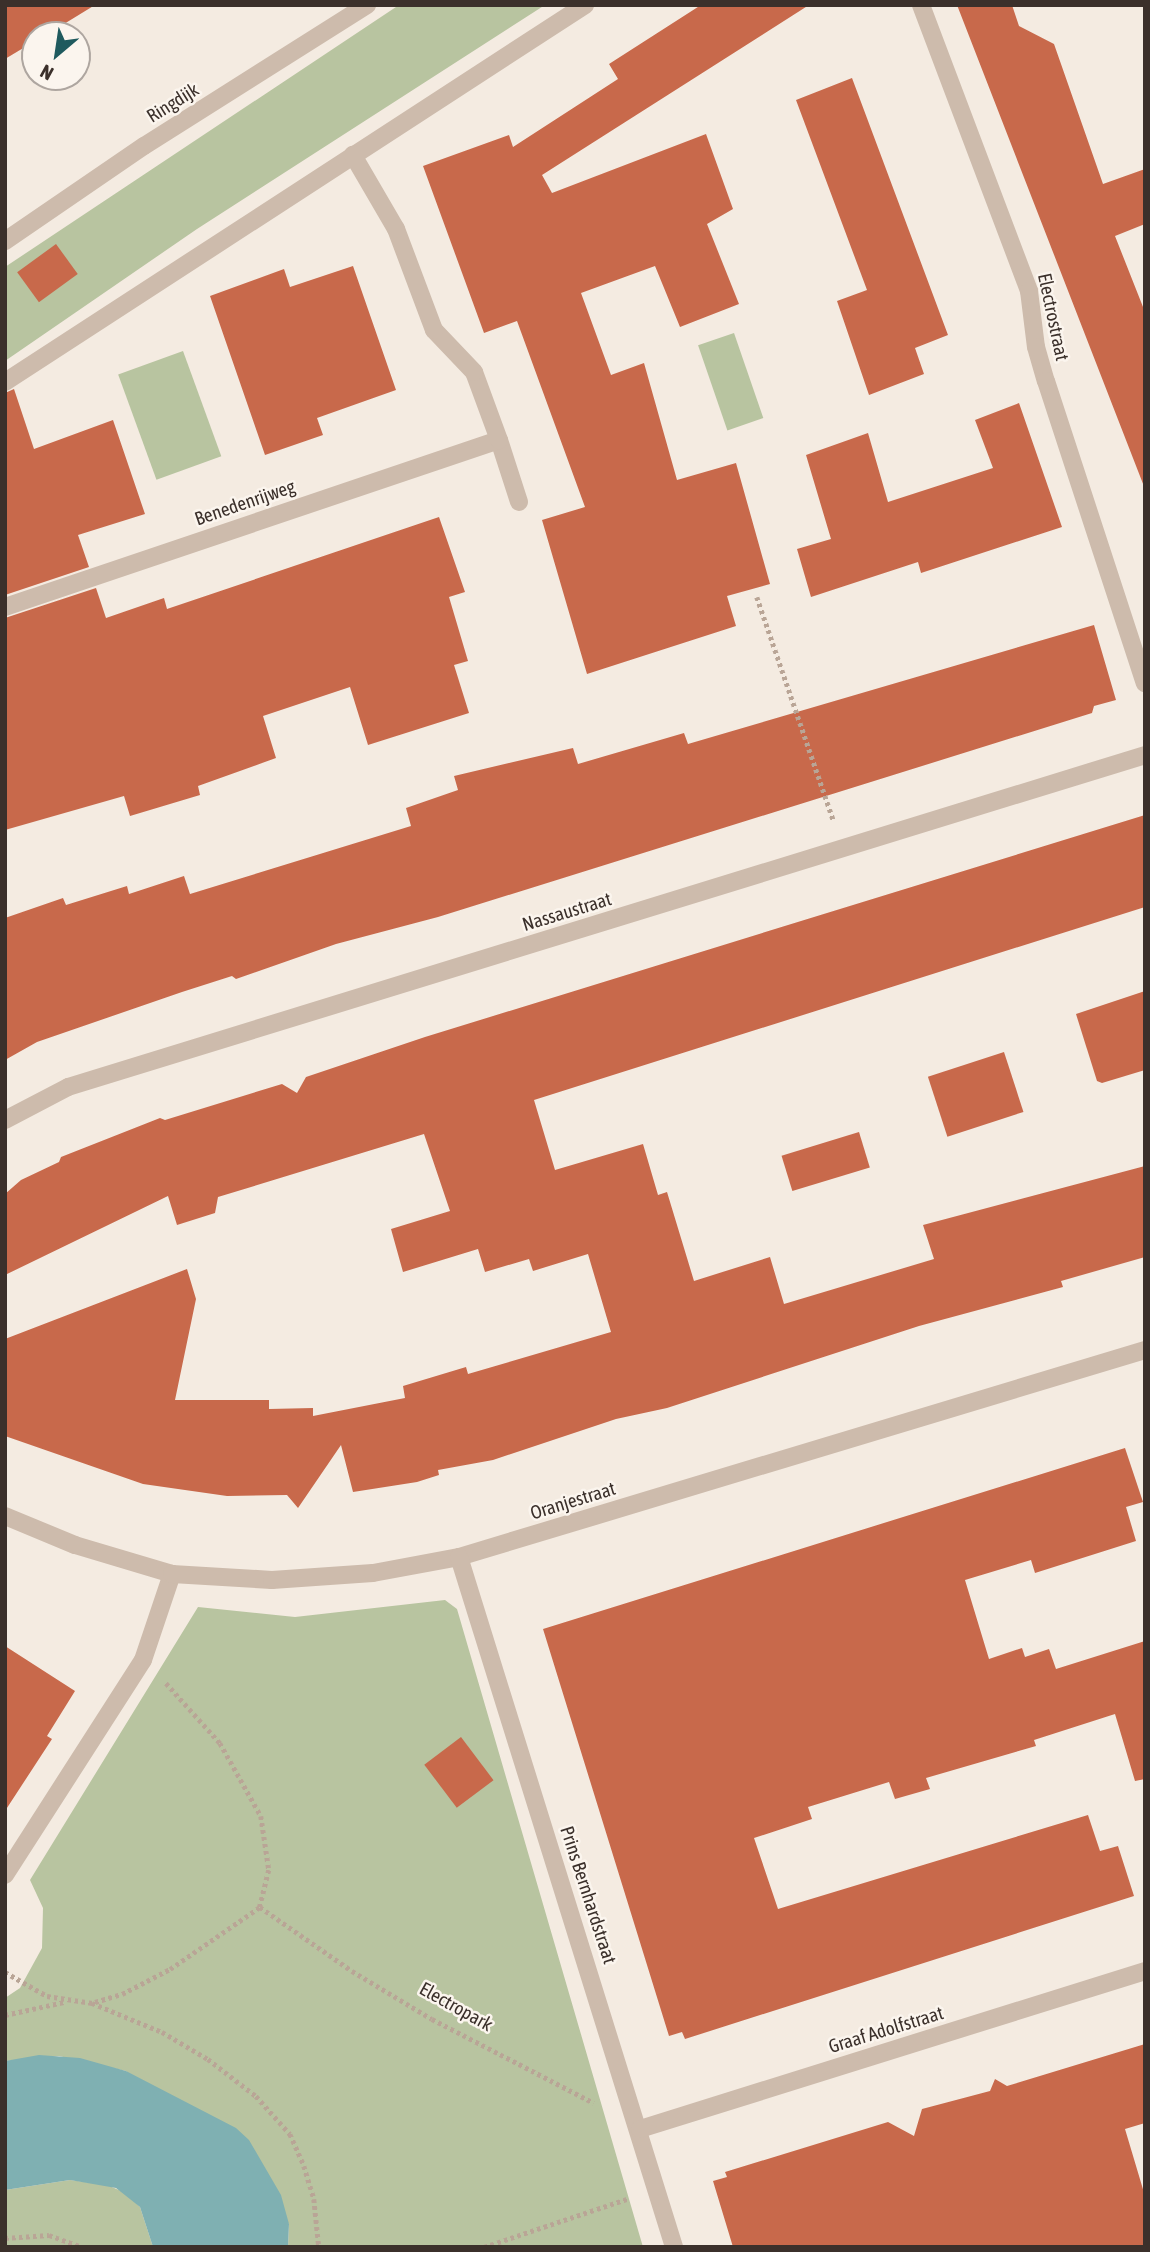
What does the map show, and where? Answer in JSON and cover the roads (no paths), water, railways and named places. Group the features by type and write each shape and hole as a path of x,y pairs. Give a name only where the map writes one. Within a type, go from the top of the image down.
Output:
{"street":[{"name":"Ringdijk","path":"5,241 144,146 367,5"},
{"path":"5,382 585,5"},
{"name":"Electrostraat","path":"921,5 1030,291 1042,370 1145,683"},
{"path":"353,155 396,229 435,330 474,372 519,502"},
{"name":"Benedenrijweg","path":"5,607 499,440"},
{"name":"Nassaustraat","path":"5,1120 68,1087 1145,755"},
{"name":"Oranjestraat","path":"5,1516 75,1545 172,1574 272,1580 373,1573 459,1557 1145,1350"},
{"name":"Prins Bernhardstraat","path":"459,1557 640,2129 674,2247"},
{"path":"5,1874 143,1660 172,1574"},
{"name":"Graaf Adolfstraat","path":"640,2129 1145,1971"}],"water":[{"path":"39,2055 80,2058 126,2071 236,2128 249,2140 281,2195 289,2224 288,2247 153,2247 140,2207 116,2188 70,2180 5,2190 5,2061"}]}
